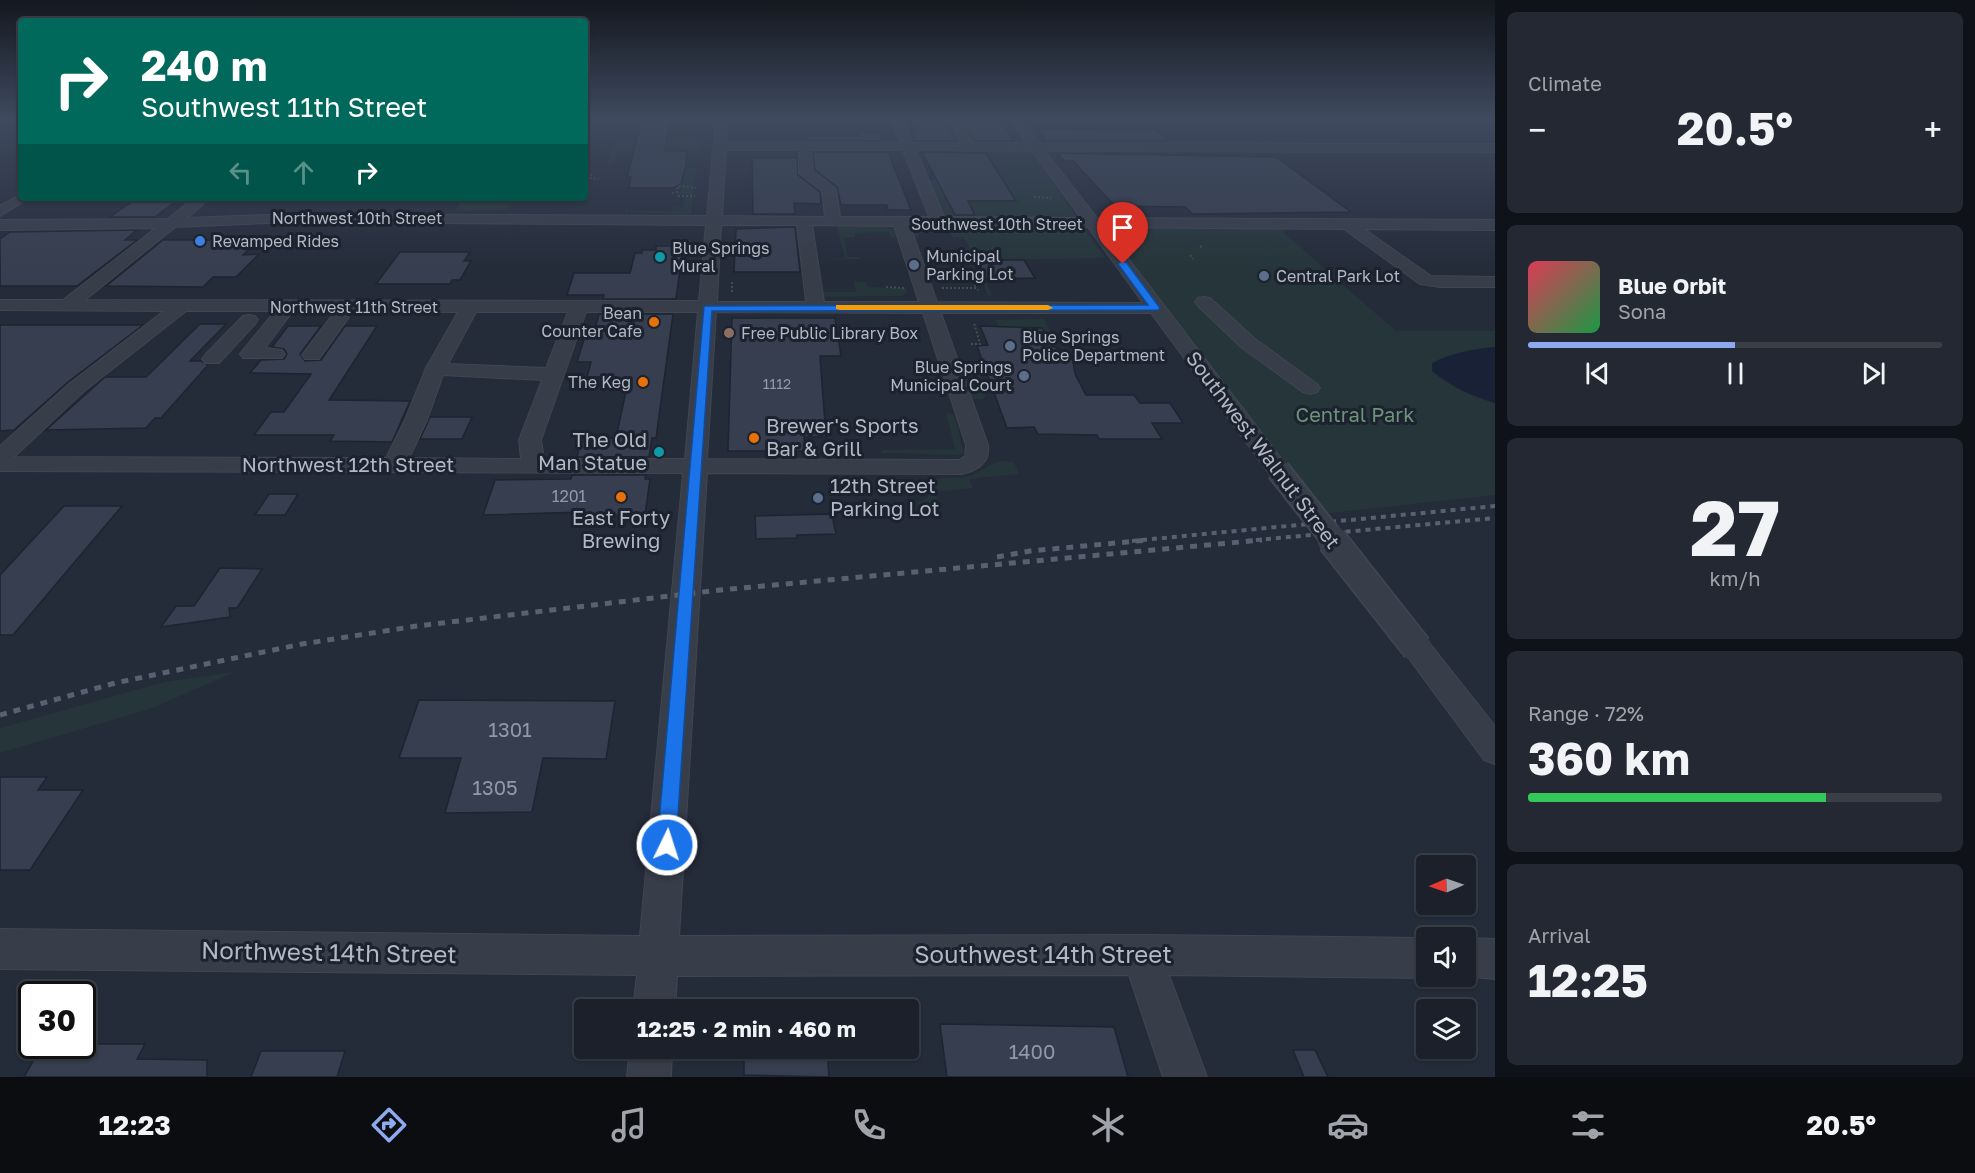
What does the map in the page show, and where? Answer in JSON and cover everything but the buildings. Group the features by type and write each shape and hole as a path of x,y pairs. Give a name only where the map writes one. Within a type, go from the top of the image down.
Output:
{"street":[{"path":"655,999 714,221 726,168"},
{"path":"806,168 806,173 829,189 833,221"},
{"path":"915,168 939,223"},
{"name":"Southwest Walnut Street","path":"1050,168 1278,470 1495,750"},
{"path":"0,212 18,201"},
{"path":"66,306 198,201"},
{"path":"291,218 305,205"},
{"path":"437,218 447,205"},
{"path":"154,236 228,234 240,230 251,218"},
{"name":"Northwest 10th Street","path":"0,225 170,223 251,218 714,221"},
{"name":"Southwest 10th Street","path":"714,221 1495,225"},
{"path":"804,221 816,308"},
{"path":"901,223 929,307"},
{"path":"1349,225 1426,280 1495,282"},
{"path":"1204,302 1248,344 1310,388"},
{"name":"Northwest 11th Street","path":"0,305 182,306 282,314 311,306 1155,308"},
{"path":"0,458 76,388 182,306"},
{"path":"394,465 417,420 436,368 469,307"},
{"name":"Northwest 12th Street","path":"0,464 954,468 972,463 978,449 929,307"},
{"path":"534,466 530,440 578,308"},
{"path":"275,354 250,354 282,314"},
{"path":"201,320 249,320 282,314 340,317 381,316"},
{"path":"312,355 340,317"},
{"path":"249,320 216,354 253,350"},
{"path":"436,368 451,371 554,374"},
{"name":"Northwest 14th Street","path":"0,950 658,956"},
{"path":"1142,955 1185,1077"},
{"name":"Southwest 14th Street","path":"658,956 1142,955 1416,958"},
{"path":"1476,958 1495,959"},
{"path":"649,1077 650,1059"}],"path":[{"path":"591,174 591,178 599,179"},
{"path":"672,193 678,192 678,186 696,188"},
{"path":"1034,196 1052,200 1049,195"},
{"path":"678,196 695,196"},
{"path":"1190,255 1193,259"},
{"path":"973,281 976,288"},
{"path":"886,287 908,288"},
{"path":"972,318 980,344"},
{"path":"971,344 987,344"}],"green space":[{"path":"682,168 697,168 693,195 675,194 680,192 684,173 682,173"},
{"path":"981,168 1043,168 1078,219 936,218 920,180 987,179"},
{"path":"685,196 693,196 691,215 625,212 626,207 628,211 672,211 674,207 684,207"},
{"path":"462,201 514,201 506,210 455,211"},
{"name":"Central Park","path":"1093,224 1275,225 1396,331 1495,331 1495,495 1313,515"},
{"path":"837,225 884,226 893,230 896,237 891,237 888,232 855,233 855,237 844,238 848,257 859,257 860,259 814,260 845,258"},
{"path":"921,226 1075,228 1086,232 1106,258 976,260 992,295 988,296 984,286 978,286 975,281 985,280 964,237 953,237 950,232 918,233 919,237 914,237 911,230"},
{"path":"854,281 866,282 868,287 906,288 907,293 901,296 818,297 821,292 856,292"},
{"path":"1044,319 1057,343 1051,343 1042,328 1004,328 998,326 996,320"},
{"path":"978,368 986,389 984,399 972,399 959,370"},
{"path":"946,413 954,414 964,453 958,455 880,453 883,450 955,449"},
{"path":"996,462 1014,462 1019,474 969,479 973,488 934,492 942,508 927,510 917,503 928,497 929,481 932,479 969,477"},
{"path":"235,672 150,709 0,753 0,728 164,682"}],"water":[{"path":"1495,347 1495,403 1446,382 1432,371 1432,363 1447,357 1471,350"}],"railway":[{"path":"1132,541 1495,506"},
{"path":"1246,541 1495,518"},
{"path":"997,557 1030,551 1148,540"},
{"path":"0,715 115,683 302,644 417,626 720,590 1262,540"}],"slow traffic":[{"path":"840,307 1048,308"}],"place":[{"name":"Revamped Rides","path":"200,241"},
{"name":"Blue Springs Mural","path":"660,257"},
{"name":"Municipal Parking Lot","path":"914,265"},
{"name":"Central Park Lot","path":"1264,276"},
{"name":"Bean Counter Cafe","path":"654,322"},
{"name":"Free Public Library Box","path":"729,333"},
{"name":"Blue Springs Police Department","path":"1010,346"},
{"name":"Blue Springs Municipal Court","path":"1024,376"},
{"name":"The Keg","path":"643,382"},
{"name":"Brewer's Sports Bar & Grill","path":"754,438"},
{"name":"The Old Man Statue","path":"659,452"},
{"name":"East Forty Brewing","path":"621,497"},
{"name":"12th Street Parking Lot","path":"818,498"}],"route":[{"path":"667,845 708,308 1155,308 1123,264"}]}
